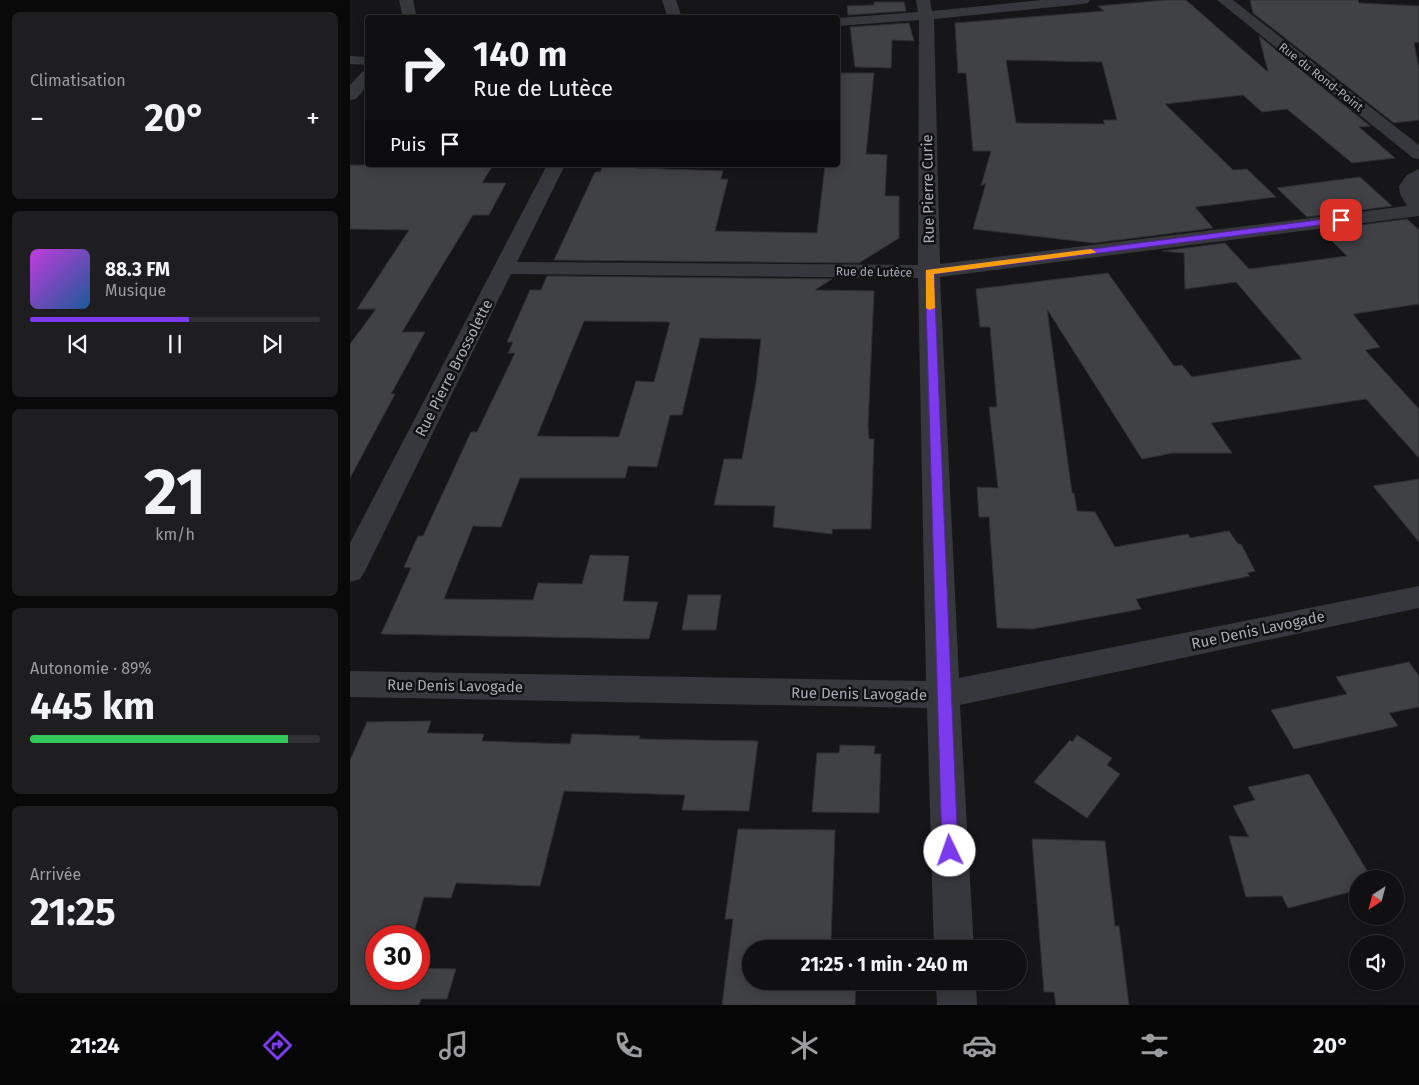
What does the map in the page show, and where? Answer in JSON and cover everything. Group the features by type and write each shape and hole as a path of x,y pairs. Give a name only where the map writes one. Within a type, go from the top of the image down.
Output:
{"street":[{"path":"406,0 409,15"},
{"path":"669,0 674,15"},
{"path":"840,22 924,8 1083,0"},
{"name":"Rue du Rond-Point","path":"1224,0 1419,154"},
{"name":"Rue Pierre Curie","path":"924,8 929,272 943,695 954,940"},
{"path":"350,95 365,78"},
{"name":"Rue Pierre Brossolette","path":"350,571 555,167"},
{"path":"1419,175 1412,180 1408,188 1411,199 1419,208"},
{"name":"Rue de Lutèce","path":"505,268 929,272 1419,208"},
{"name":"Rue Denis Lavogade","path":"350,684 943,695 1419,597"},
{"path":"956,990 957,1005"}],"lane":[{"path":"350,60 365,61"}],"building":[{"path":"1186,0 1268,72 1259,36 1370,126 1359,127 1395,158 1352,163 1287,109 1262,112 1243,95 1165,104 1233,170 1247,169 1276,197 1195,207 1213,228 1094,243 973,229 986,183 981,186 991,151 973,151 966,73 958,73 955,23 1104,11 1098,6","holes":["1006,60 1102,62 1117,120 1103,120 1105,124 1016,123"]},
{"path":"1250,0 1358,0 1359,3 1419,6 1419,42 1414,43 1419,69 1419,120 1394,123 1253,13"},
{"path":"874,2 904,2 906,11 848,15 847,6 874,5"},
{"path":"909,23 914,41 892,40 891,68 855,67 850,27"},
{"path":"840,73 874,73 866,154 887,155 885,196 899,196 899,238 859,263 554,260 595,172 600,172 602,167 723,171 721,179 728,179 715,231 817,233 825,167 840,167"},
{"path":"350,165 365,165 365,167 492,167 482,183 506,183 489,215 473,215 402,332 425,332 391,394 395,394 350,478 350,344 376,309 357,309 409,230 350,229"},
{"path":"1360,177 1392,206 1307,217 1277,188"},
{"path":"1407,219 1419,230 1419,304 1353,314 1380,347 1365,350 1419,409 1419,458 1366,399 1211,423 1232,453 1173,453 1142,459 1047,309 1072,493 1074,493 1077,511 1095,512 1115,547 1188,534 1190,538 1229,531 1238,544 1241,544 1255,571 1247,573 1250,576 1136,599 1141,609 1033,629 997,628 989,517 979,517 977,487 998,488 989,407 997,407 990,327 980,327 976,289 1108,273 1174,366 1182,365 1192,377 1302,359 1236,282 1185,289 1184,253 1162,251 1225,243 1249,269 1347,256 1321,230"},
{"path":"547,276 832,279 815,290 874,291 868,426 869,439 874,439 871,529 832,529 832,534 773,527 775,506 714,505 724,459 742,459 756,383 761,339 700,338 682,415 670,415 657,467 628,466 625,478 520,478 501,527 473,526 444,599 533,600 538,583 582,584 590,555 629,556 623,601 658,602 649,639 381,634 411,568 404,567 418,536 423,536 471,432 477,432 515,353 508,353 513,342 507,342 530,290 541,290","holes":["584,321 670,322 654,382 636,381 619,437 537,436"]},
{"path":"1419,479 1419,542 1373,486"},
{"path":"688,595 721,595 716,630 682,630"},
{"path":"1409,662 1419,676 1419,707 1389,713 1398,726 1294,749 1271,710 1347,694 1336,677"},
{"path":"431,721 427,733 484,734 482,741 570,744 572,734 640,736 639,739 758,741 749,811 682,810 685,795 564,791 540,886 456,883 451,898 424,897 416,925 365,925 365,990 430,990 430,968 456,969 447,999 421,999 419,1005 350,1005 350,760 367,722"},
{"path":"1077,735 1112,758 1107,765 1120,774 1087,818 1034,782 1070,740 1072,742"},
{"path":"840,745 875,746 874,754 881,754 879,813 812,812 817,753 839,753"},
{"path":"1309,774 1367,870 1349,870 1349,892 1288,908 1282,896 1246,897 1229,836 1249,837 1233,806 1255,800 1248,787"},
{"path":"738,829 835,830 831,940 742,940 742,990 856,990 855,1005 722,1005 733,919 725,919"},
{"path":"1032,839 1105,841 1115,926 1119,926 1129,1005 1056,1005 1054,992 1044,992"}],"slow traffic":[{"path":"930,308 929,272 1091,252"}],"route":[{"path":"950,851 929,272 1341,220"}]}
